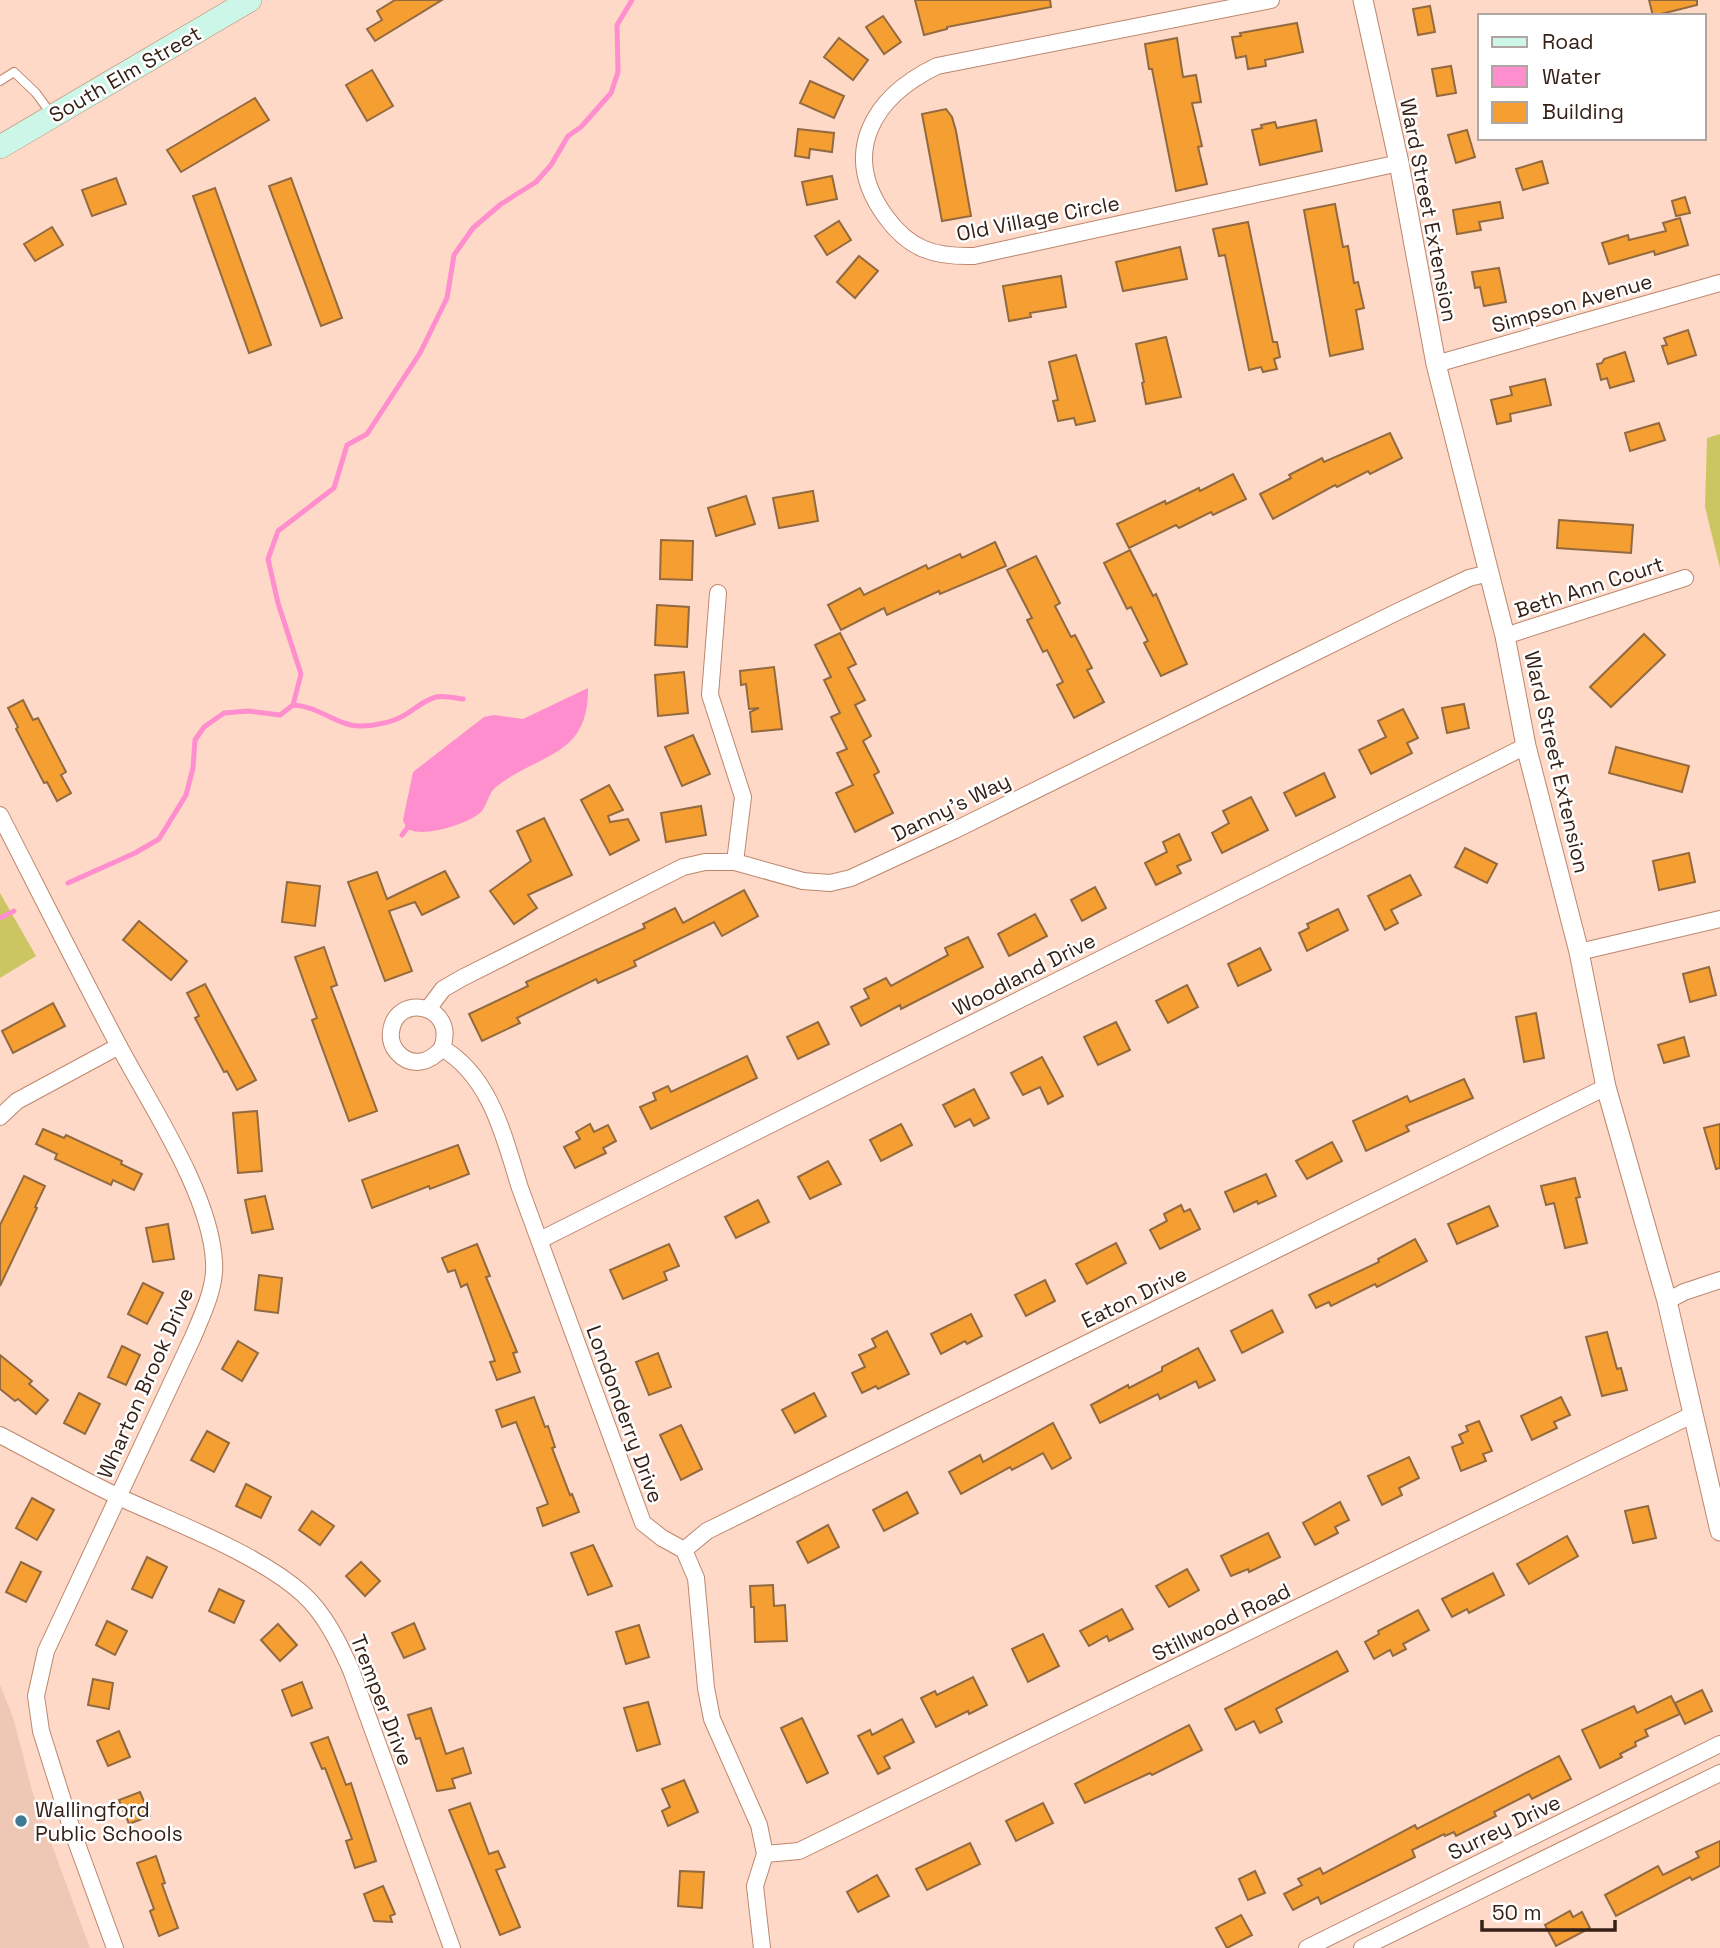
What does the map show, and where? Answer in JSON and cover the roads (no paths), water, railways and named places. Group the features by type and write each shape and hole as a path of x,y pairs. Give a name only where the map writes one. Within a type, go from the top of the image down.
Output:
{"main road":[{"name":"South Elm Street","path":"0,147 250,0"}],"street":[{"name":"Old Village Circle","path":"1271,0 937,66 902,85 876,116 864,150 868,190 889,222 919,248 954,256 974,256 1399,163"},
{"name":"Ward Street Extension","path":"1363,0 1399,163 1436,364 1505,636 1526,746 1579,952 1606,1087 1667,1301 1720,1531"},
{"name":"Simpson Avenue","path":"1436,364 1720,283"},
{"name":"Danny's Way","path":"428,1009 443,989 453,983 683,867 705,862 735,862 803,881 830,883 851,878 967,824 1387,617 1469,578 1489,573"},
{"name":"Beth Ann Court","path":"1505,636 1685,578"},
{"path":"718,593 710,695 743,797 735,862"},
{"name":"Woodland Drive","path":"540,1240 1526,746"},
{"name":"Wharton Brook Drive","path":"0,815 186,1171 207,1219 215,1262 210,1294 193,1337 46,1651 36,1696 41,1731 73,1833 115,1948"},
{"path":"1579,952 1720,919"},
{"path":"417,1007 428,1009 442,1021 445,1040 442,1048 435,1057 424,1062 412,1062 402,1058 394,1049 390,1038 391,1026 397,1016 407,1010 417,1007"},
{"path":"0,1117 18,1101 119,1046"},
{"path":"442,1048 457,1057 482,1086 508,1149 540,1240"},
{"name":"Eaton Drive","path":"684,1550 707,1531 1606,1087"},
{"name":"Londonderry Drive","path":"540,1240 643,1523 684,1550"},
{"path":"1667,1301 1684,1292 1720,1280"},
{"name":"Stillwood Road","path":"765,1854 799,1851 1692,1415"},
{"name":"Tremper Drive","path":"0,1435 117,1496 252,1560 304,1595 340,1645 351,1670 452,1948"},
{"path":"684,1550 696,1578 706,1688 712,1719 759,1825 765,1854 755,1886 762,1948"},
{"name":"Surrey Drive","path":"1307,1948 1720,1744"},
{"path":"1362,1948 1720,1773"}],"lane":[{"path":"0,81 14,72 36,93 53,116"}],"water":[{"path":"588,688 586,711 580,728 570,741 558,751 496,787 480,813 434,831 407,828 403,820 413,772 484,717 494,715 523,719"}],"waterway":[{"path":"68,883 135,853 159,839 186,795 193,768 195,740 204,727 224,713 248,711 280,715 293,705 301,674 278,603 268,559 278,531 334,488 347,445 367,434 420,353 447,298 454,255 473,228 501,204 536,182 551,165 568,136 581,127 611,93 618,72 617,25 632,0"},
{"path":"293,705 311,709 343,723 366,726 397,719 436,697 463,699"},
{"path":"402,835 411,823"},
{"path":"0,918 14,911"}],"place":[{"name":"Wallingford Public Schools","path":"21,1821"}]}
